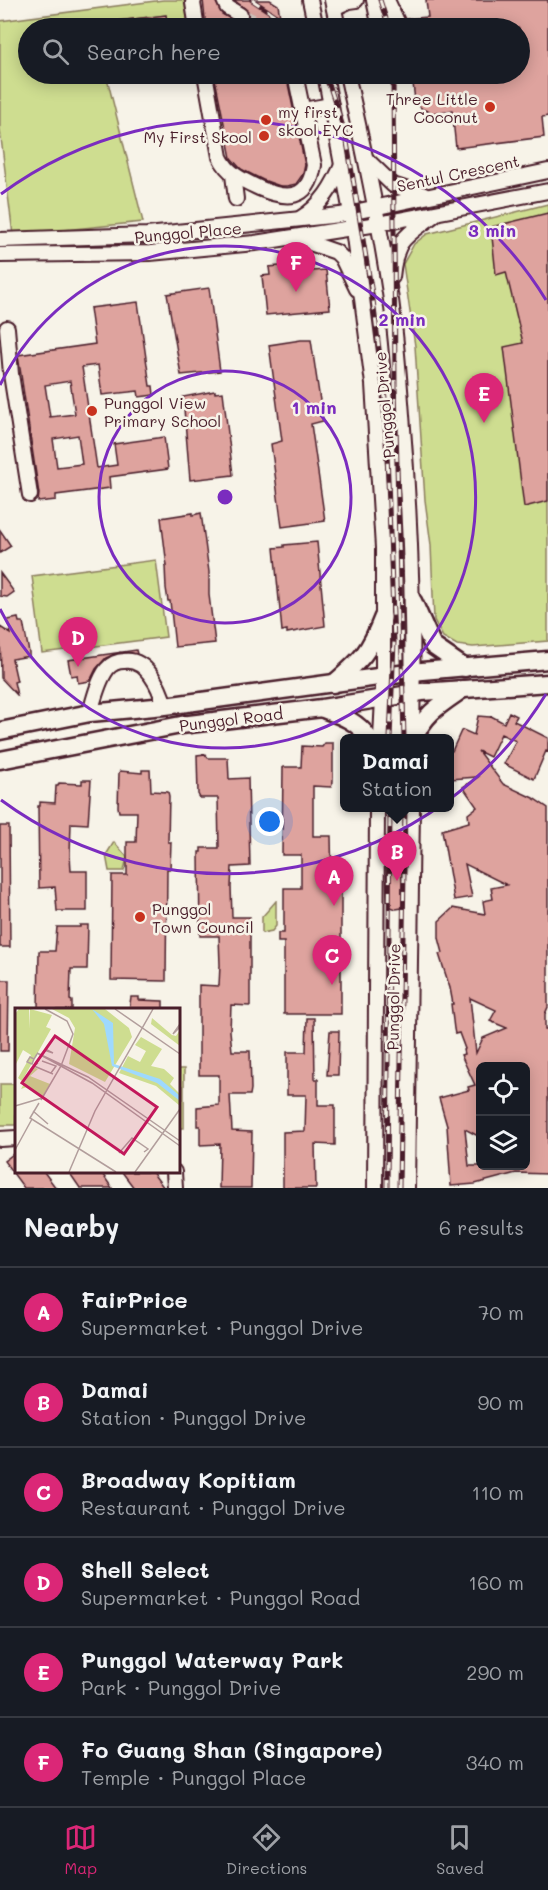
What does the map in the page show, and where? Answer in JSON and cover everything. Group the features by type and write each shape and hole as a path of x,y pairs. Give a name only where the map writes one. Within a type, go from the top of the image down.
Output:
{"main road":[{"path":"413,601 433,646 465,668"},
{"path":"332,684 359,662 368,651 383,617"},
{"name":"Punggol Road","path":"0,731 90,713 165,706 413,673 548,660"},
{"name":"Punggol Road","path":"0,760 182,725 322,708 413,693 548,683"},
{"path":"415,734 429,714 464,689"},
{"path":"322,708 350,719 366,734"}],"street":[{"path":"194,0 195,18"},
{"path":"224,0 227,7 240,15"},
{"path":"310,0 314,18"},
{"path":"333,4 356,0"},
{"path":"374,0 378,18"},
{"path":"387,0 395,18"},
{"path":"207,84 220,157 224,165 233,175 279,197 293,195 302,190 309,183 314,165 298,84"},
{"name":"Punggol Drive","path":"327,84 354,228 373,384 383,548 381,734"},
{"name":"Punggol Drive","path":"349,84 366,159 390,294 407,479 413,601 413,734"},
{"path":"303,110 331,105"},
{"path":"366,159 393,185 428,196"},
{"path":"299,219 314,210 328,193 343,163"},
{"name":"Sentul Crescent","path":"375,208 548,171"},
{"path":"233,175 236,200"},
{"name":"Sentul Crescent","path":"378,224 548,191"},
{"name":"Punggol Place","path":"0,240 147,235 351,213 375,208"},
{"path":"390,294 394,255 398,246 404,238 438,212"},
{"name":"Punggol Place","path":"0,255 150,253 294,238 378,224"},
{"path":"294,238 336,252 342,258 361,296"},
{"path":"7,328 11,374 30,495"},
{"path":"90,713 106,670 120,661 127,660 138,663 147,670 161,692 165,706"},
{"name":"Punggol Drive","path":"375,1188 376,812"},
{"name":"Punggol Drive","path":"407,1188 412,812"},
{"path":"0,1139 15,1138"},
{"path":"174,1173 175,1188"}],"green space":[{"path":"163,0 184,0 187,18 166,18 166,15 142,18 23,18"},
{"path":"18,19 18,84 108,84 143,222 13,235 0,130 0,21"},
{"path":"548,204 548,641 473,647 457,645 443,637 434,620 431,545 425,500 415,346 403,264 414,244 427,234"},
{"path":"156,560 166,637 42,653 32,576"},
{"path":"114,842 127,857 124,871 109,871 106,855"},
{"path":"276,901 276,926 272,931 262,933 262,917"},
{"path":"180,1069 184,1069 184,1128 180,1128"},
{"path":"0,1084 15,1084 15,1125 0,1125"}],"building":[{"path":"203,0 215,0 222,14 229,18 205,18"},
{"path":"234,0 270,0 278,5 280,18 248,18 248,11"},
{"path":"426,0 548,0 548,116 542,117 544,137 456,148 452,110 432,113 422,109 415,101 413,84 530,84 530,18 417,18 428,17"},
{"path":"166,15 166,18 142,18"},
{"name":"My First Skool","path":"216,84 288,84 305,165 303,174 296,184 280,186 263,180 241,169 231,158"},
{"path":"548,213 548,501 524,507 504,347 523,343 506,272 496,275 491,227"},
{"path":"311,263 312,271 326,270 330,309 266,315 262,276 270,275 269,267"},
{"path":"209,288 220,371 181,375 167,294"},
{"path":"138,302 150,386 153,386 154,395 139,397 138,391 102,395 98,365 82,367 97,468 117,465 114,444 164,437 168,469 109,477 110,488 56,495 56,500 38,502 39,494 18,355 95,344 90,308","holes":["70,381 75,414 50,417 45,385","78,435 82,464 57,467 53,439"]},
{"path":"311,340 323,421 311,424 325,521 282,527 271,444 282,441 269,345"},
{"path":"215,391 215,393 223,392 233,475 190,480 183,397"},
{"path":"193,513 193,515 201,513 215,643 175,647 170,601 168,601 166,588 165,566 167,566 161,518"},
{"path":"0,530 11,546 0,553"},
{"path":"317,542 325,626 287,633 287,630 282,631 274,548"},
{"path":"0,573 14,592 7,597 0,596"},
{"path":"18,618 19,622 23,622 29,656 12,659 17,681 14,682 17,695 1,678 0,627 11,634 8,620"},
{"path":"136,650 137,654 121,652"},
{"path":"119,653 106,658 96,669 90,681 78,683 77,675 71,676 68,660"},
{"path":"509,712 517,716 514,721 548,738 548,752 546,751 534,779 504,764 516,741 501,734 490,757 478,751 503,784 548,808 548,1007 545,1014 545,1029 548,1029 548,1174 516,1173 475,1184 451,1186 447,1126 439,1098 469,1090 468,1087 475,1085 461,1055 464,1054 465,1049 459,1033 455,1034 450,988 439,954 443,953 439,938 439,921 453,908 485,914 483,901 493,899 491,888 507,885 465,864 472,897 454,900 442,830 469,822 468,814 477,807 463,787 478,777 454,779 454,747 461,731 474,735 478,716 490,717 504,723","holes":["470,998 496,1010 490,1021 507,1028 483,1038 476,1053"]},
{"path":"325,743 333,743 333,782 331,787 313,786 313,836 331,836 332,885 341,885 341,1014 284,1014 284,942 278,942 278,933 284,933 284,888 301,888 301,855 282,855 283,767 301,767 302,746 322,747"},
{"path":"205,754 208,758 228,758 229,779 248,778 250,866 232,867 231,887 232,917 250,917 250,1006 231,1005 230,1031 232,1051 250,1051 251,1089 250,1095 230,1095 232,1131 252,1132 251,1188 219,1188 220,1144 200,1145 200,1126 197,1126 197,1107 219,1105 219,1075 199,1075 199,985 219,986 220,965 219,936 200,936 199,852 201,848 219,848 218,798 200,798 198,794 197,755"},
{"path":"142,770 150,770 151,791 168,792 169,796 168,842 171,842 170,869 167,869 166,981 111,980 112,875 127,875 127,842 136,842 137,812 119,812 119,773 120,771 142,773"},
{"path":"82,780 91,780 88,824 71,823 70,854 71,871 87,871 87,911 57,911 55,887 39,888 38,806 40,802 55,803 56,786 59,783 82,784"},
{"path":"0,826 9,826 10,947 0,947"},
{"path":"397,853 402,855 402,908 396,909 391,907 387,901 386,864 389,857"},
{"path":"80,925 88,925 87,969 71,969 72,1008 38,1008 39,951 55,951 57,927 80,927"},
{"path":"0,980 9,980 8,1051 0,1051"},
{"path":"131,997 139,997 139,1000 163,1001 163,1008 129,1008"},
{"path":"307,1018 314,1018 315,1079 318,1079 318,1105 335,1105 335,1145 315,1144 316,1188 283,1188 283,1132 305,1131 306,1095 287,1095 287,1052 306,1052"},
{"path":"330,1031 339,1031 338,1075 327,1075"},
{"path":"15,1153 15,1173 45,1173 56,1188 24,1188 4,1161"},
{"path":"70,1173 102,1173 112,1188 80,1188"},
{"path":"123,1173 153,1173 164,1188 134,1188"}],"tunnel":[{"path":"240,15 246,18"}],"railway":[{"path":"252,0 279,18"},
{"path":"380,0 386,18"},
{"path":"328,84 346,136 373,300 385,398 394,642 390,734"},
{"path":"393,84 395,387 404,734"},
{"path":"387,1188 390,812"},
{"path":"399,1188 405,812"}],"place":[{"name":"Three Little Coconut","path":"490,107"},
{"name":"my first skool EYC","path":"266,120"},
{"name":"My First Skool","path":"264,136"},
{"name":"Fo Guang Shan (Singapore)","path":"296,292"},
{"name":"Punggol View Primary School","path":"92,411"},
{"name":"Punggol Waterway Park","path":"484,423"},
{"name":"Shell Select","path":"78,667"},
{"name":"Damai","path":"397,881"},
{"name":"FairPrice","path":"334,906"},
{"name":"Punggol Town Council","path":"140,917"},
{"name":"Broadway Kopitiam","path":"332,985"}]}
